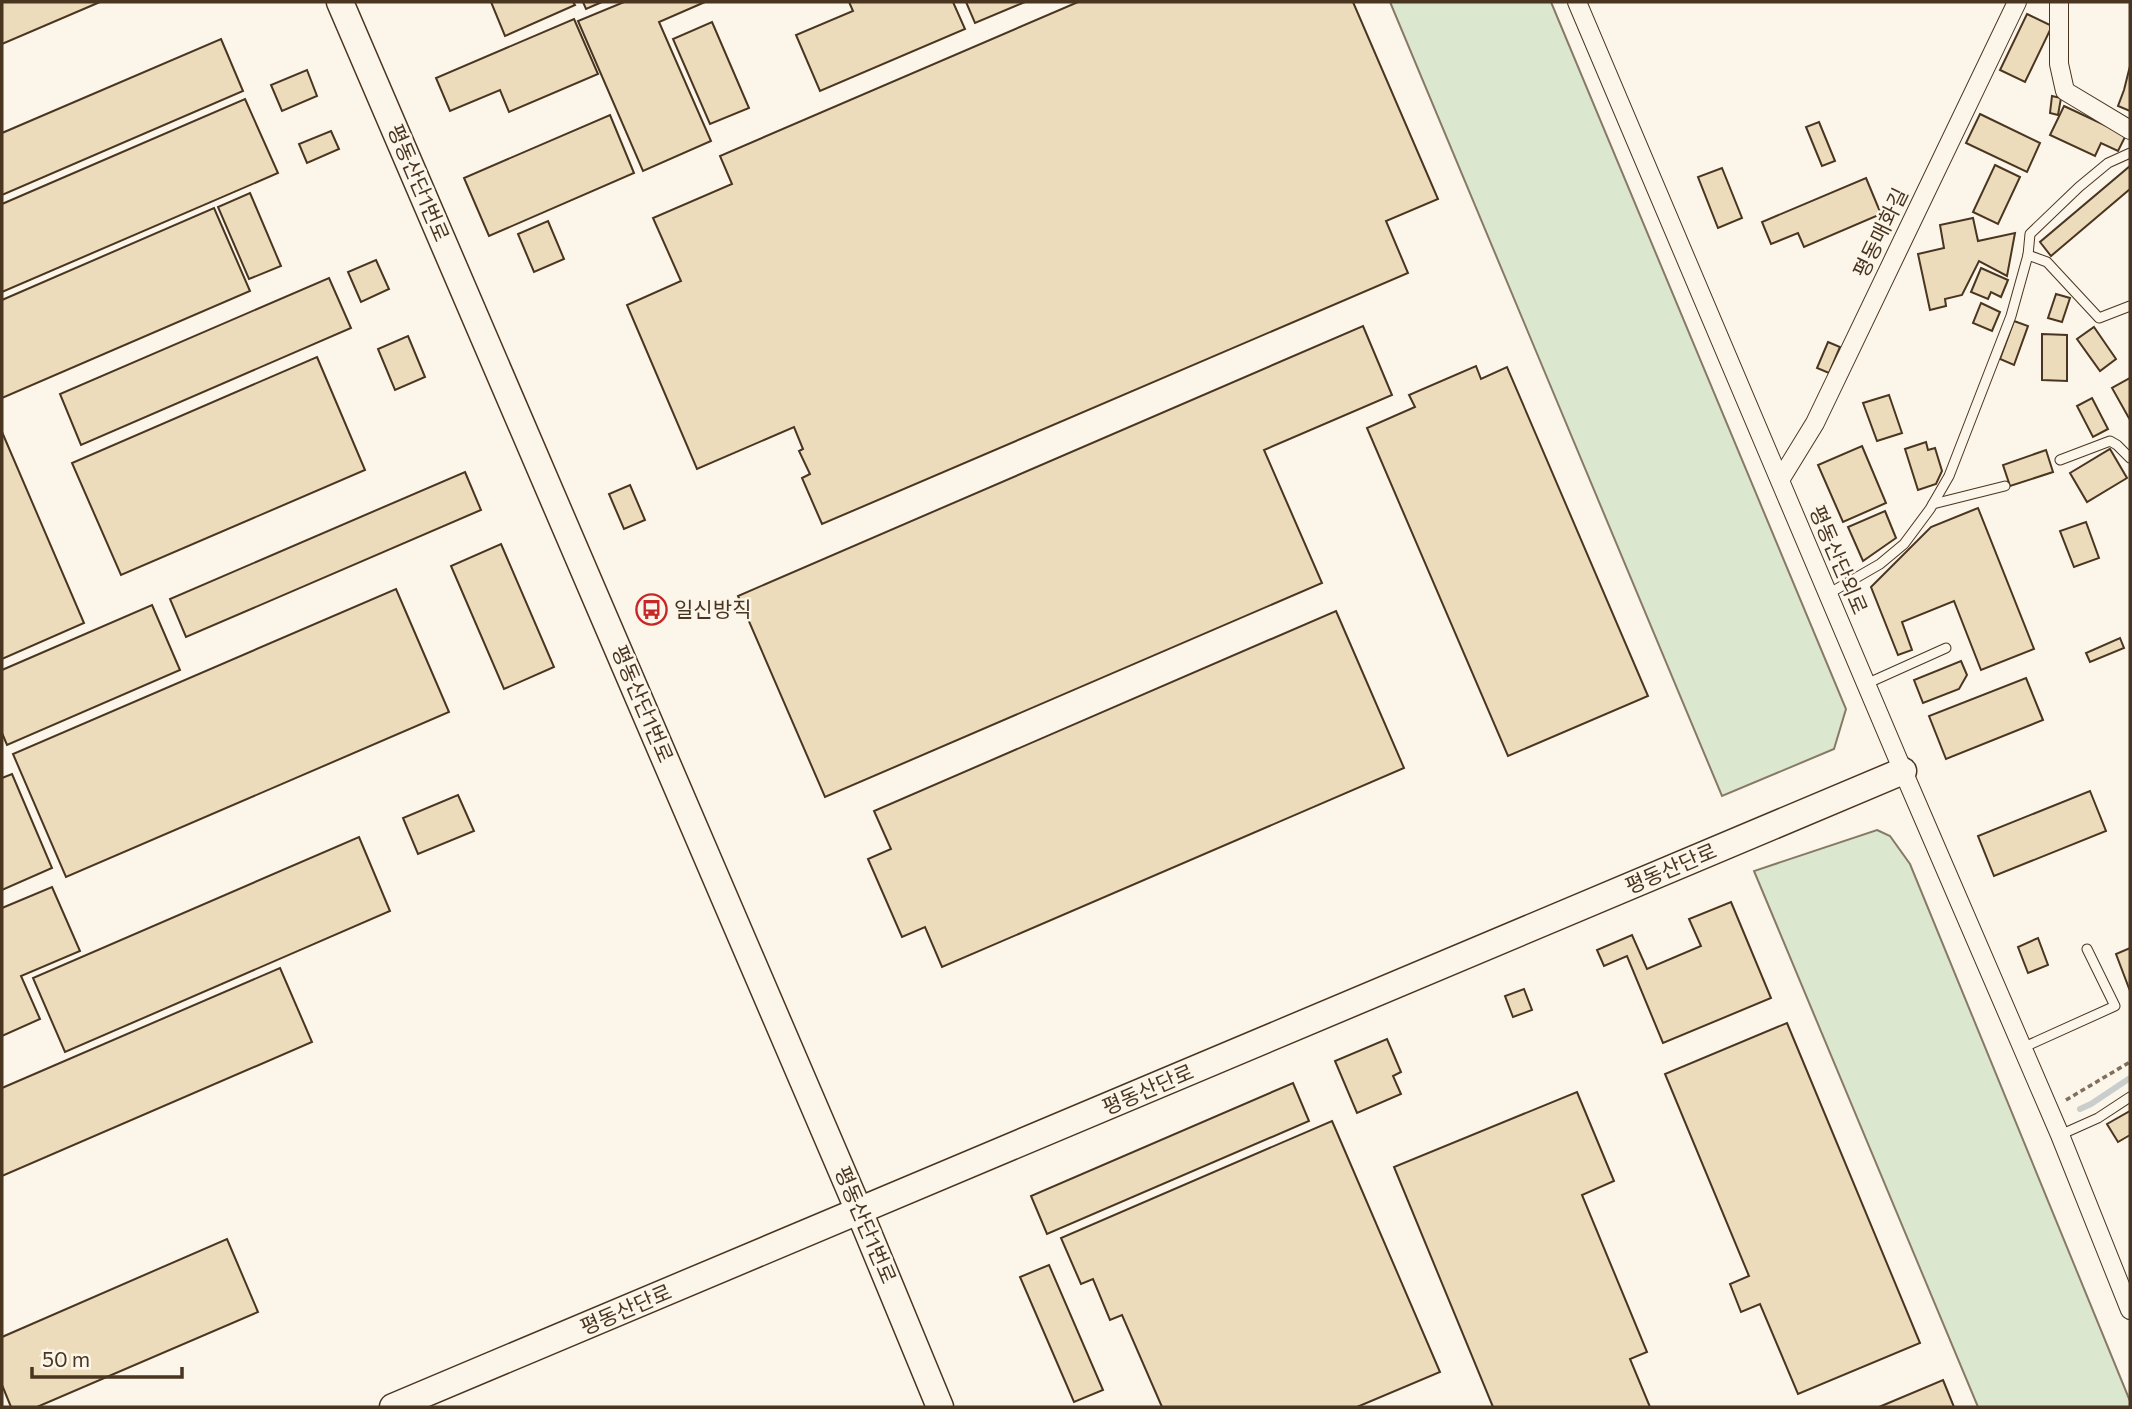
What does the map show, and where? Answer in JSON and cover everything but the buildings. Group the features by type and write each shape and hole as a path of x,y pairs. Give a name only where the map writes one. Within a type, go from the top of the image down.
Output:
{"street":[{"name":"평동산단1번로","path":"340,2 940,1407"},
{"name":"평동산단외로","path":"1577,2 2060,1135 2130,1310"},
{"name":"평동매화길","path":"1780,480 1815,423 2017,2"},
{"path":"2059,2 2059,64 2065,92 2130,130"},
{"name":"평동산단로","path":"393,1407 1903,771"}],"lane":[{"path":"1828,594 1880,564 1904,544 1933,504 1949,476 2011,316 2028,255 2030,234 2108,163 2130,153"},
{"path":"2028,255 2048,262 2099,318 2130,306"},
{"path":"2060,460 2110,441 2118,445 2130,458"},
{"path":"1933,504 2005,486"},
{"path":"1866,684 1946,648"},
{"path":"2022,1048 2115,1006 2087,949"},
{"path":"2060,1135 2098,1118 2130,1097"}],"path":[{"path":"2049,1109 2130,1062"}],"green space":[{"path":"1390,2 1551,2 1846,709 1834,749 1722,796"},
{"path":"1877,830 1890,836 1910,864 2130,1401 2130,1407 1978,1407 1754,871"}],"waterway":[{"path":"2080,1109 2130,1078"}],"place":[{"name":"일신방직","path":"651,610"}]}
